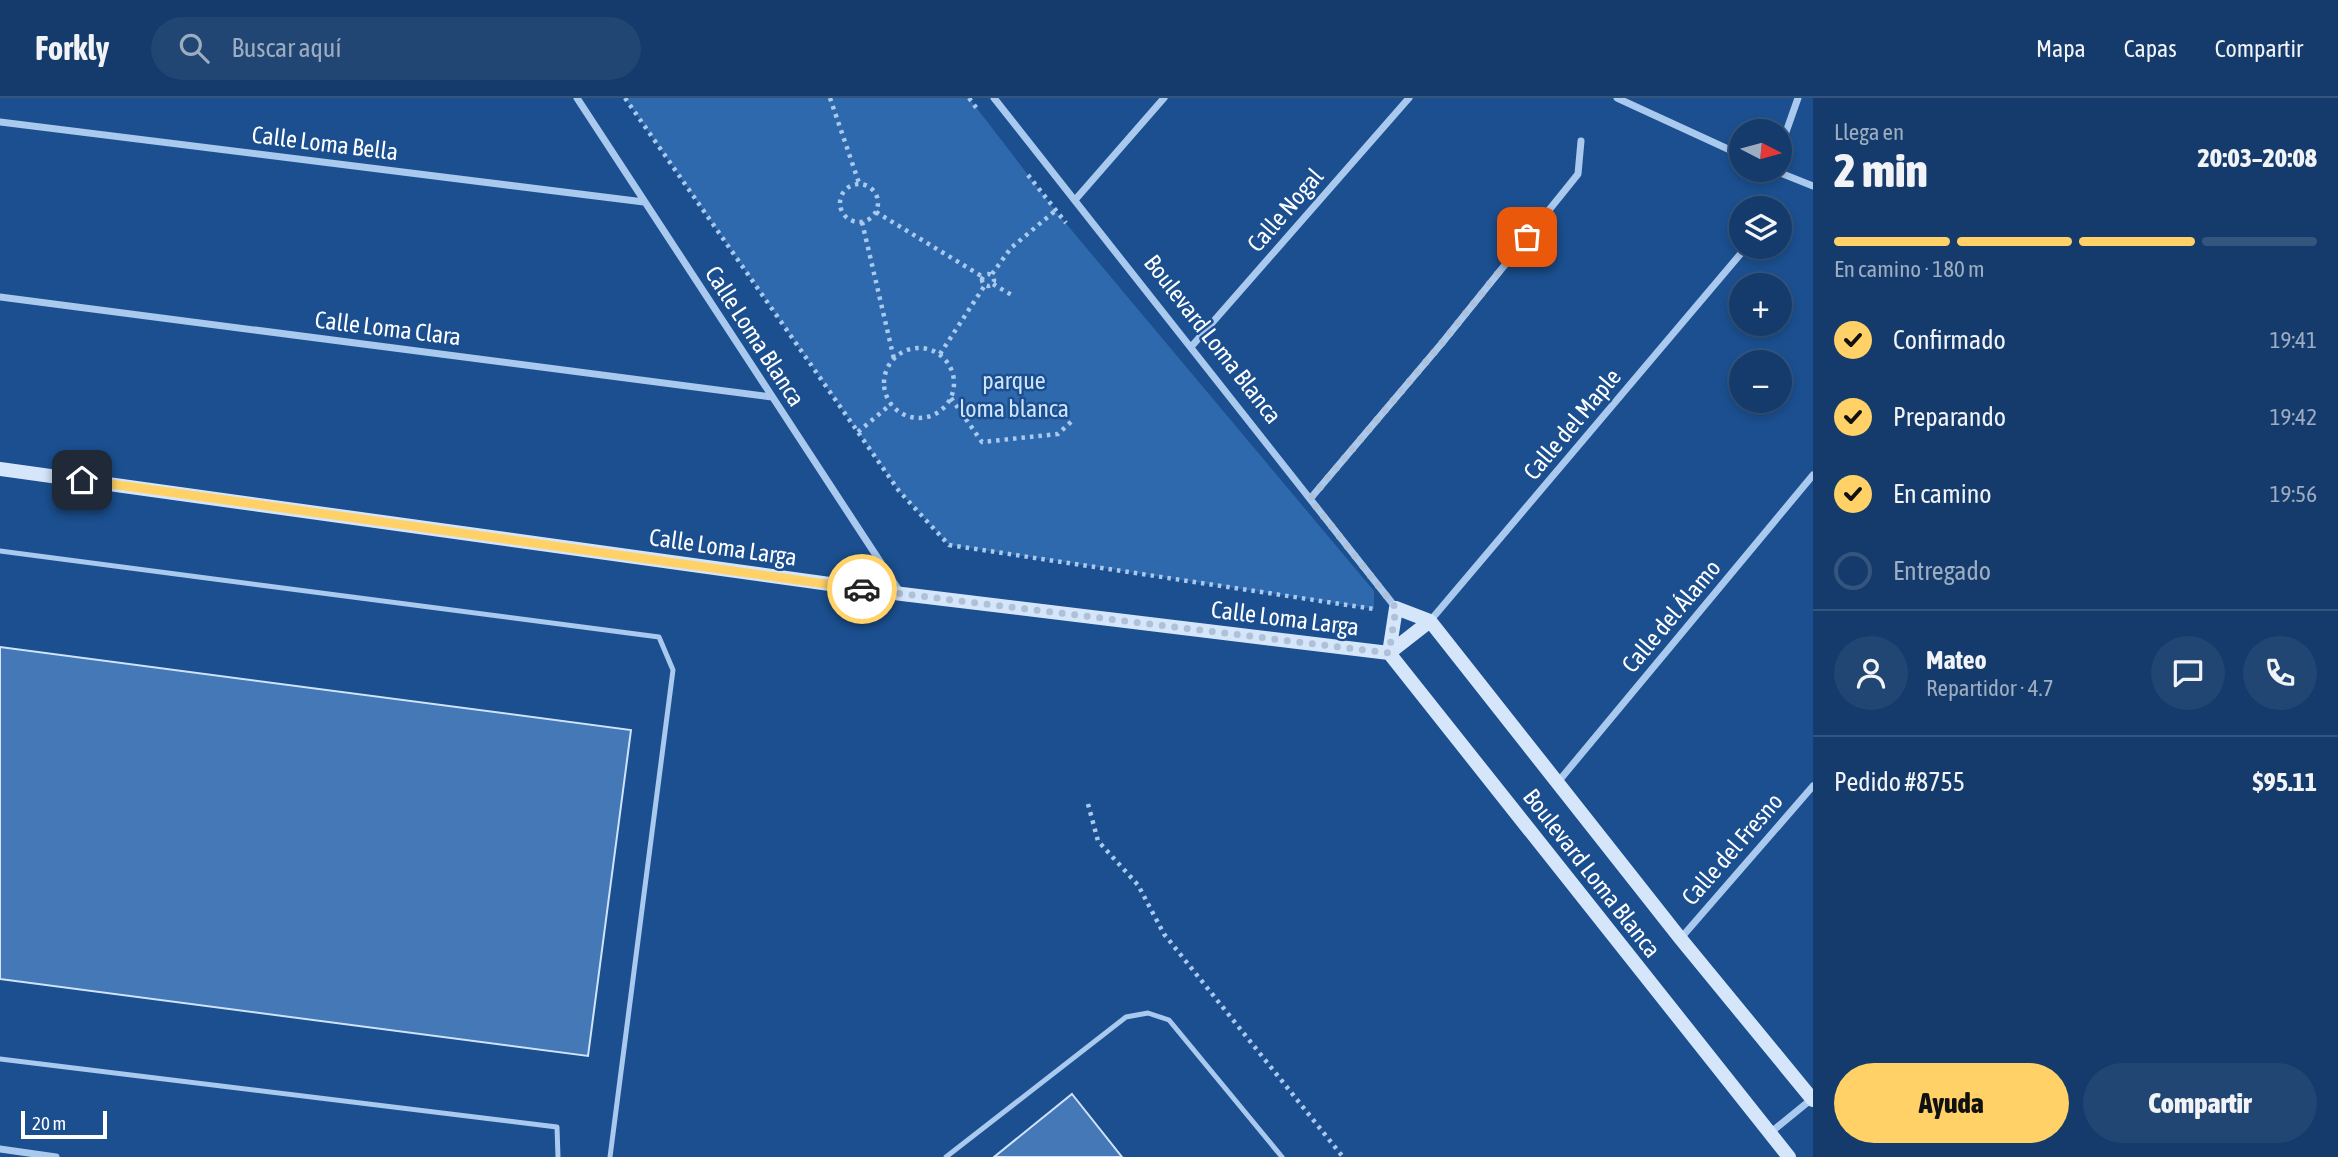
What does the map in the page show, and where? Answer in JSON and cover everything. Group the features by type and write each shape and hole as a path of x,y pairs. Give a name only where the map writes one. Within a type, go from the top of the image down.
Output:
{"street":[{"name":"Calle Loma Blanca","path":"576,98 901,594"},
{"name":"Boulevard Loma Blanca","path":"994,98 1396,608"},
{"path":"1075,200 1164,98"},
{"name":"Calle Nogal","path":"1191,347 1409,98"},
{"path":"1617,98 1729,149"},
{"path":"1791,119 1798,98"},
{"name":"Calle Loma Bella","path":"0,122 645,202"},
{"path":"1310,499 1442,343 1578,174 1581,141"},
{"path":"1792,178 1813,186"},
{"name":"Calle del Maple","path":"1430,621 1736,259"},
{"name":"Calle Loma Clara","path":"0,297 772,397"},
{"name":"Calle Loma Larga","path":"0,469 901,594 1389,653 1430,621"},
{"name":"Calle del Álamo","path":"1558,782 1813,475"},
{"path":"1389,653 1396,608 1430,621"},
{"name":"Boulevard Loma Blanca","path":"1430,621 1680,938 1813,1099"},
{"name":"Boulevard Loma Blanca","path":"1389,653 1789,1157"},
{"name":"Calle del Fresno","path":"1680,938 1813,786"},
{"path":"1770,1133 1813,1099"},
{"path":"0,1149 56,1157"}],"lane":[{"path":"0,551 659,637 673,670 610,1157"},
{"path":"946,1157 1126,1017 1148,1013 1170,1020 1282,1157"},
{"path":"0,1059 557,1127 558,1157"}],"path":[{"path":"625,98 900,491 949,545 1374,609 1374,600"},
{"path":"830,98 859,184"},
{"path":"969,98 985,118"},
{"path":"1024,170 1074,232"},
{"path":"859,184 871,188 878,206 876,212 862,222 850,219 842,210 841,204 844,192 859,184"},
{"path":"992,275 1011,248 1056,211"},
{"path":"876,212 983,277"},
{"path":"862,222 894,359"},
{"path":"983,277 992,275"},
{"path":"992,275 995,278 993,284"},
{"path":"983,277 985,285"},
{"path":"985,285 993,284 1015,297"},
{"path":"940,354 985,285"},
{"path":"917,348 940,354 953,374 954,386 945,408 936,415 913,418 903,415 891,404 884,387 884,375 894,359 906,350 917,348"},
{"path":"951,398 982,442 1058,434 1074,419"},
{"path":"858,432 891,404"},
{"path":"1088,804 1098,841 1138,885 1164,934 1343,1157"}],"green space":[{"name":"parque loma blanca","path":"625,98 969,98 1058,214 1374,591 1374,609 949,545 899,491"}],"building":[{"path":"0,647 631,730 588,1056 0,979"},
{"path":"1072,1094 1122,1157 994,1157"}],"way so far":[{"path":"862,589 1389,653 1396,608 1310,499 1442,343 1527,237"}],"route":[{"path":"82,480 862,589"}]}
